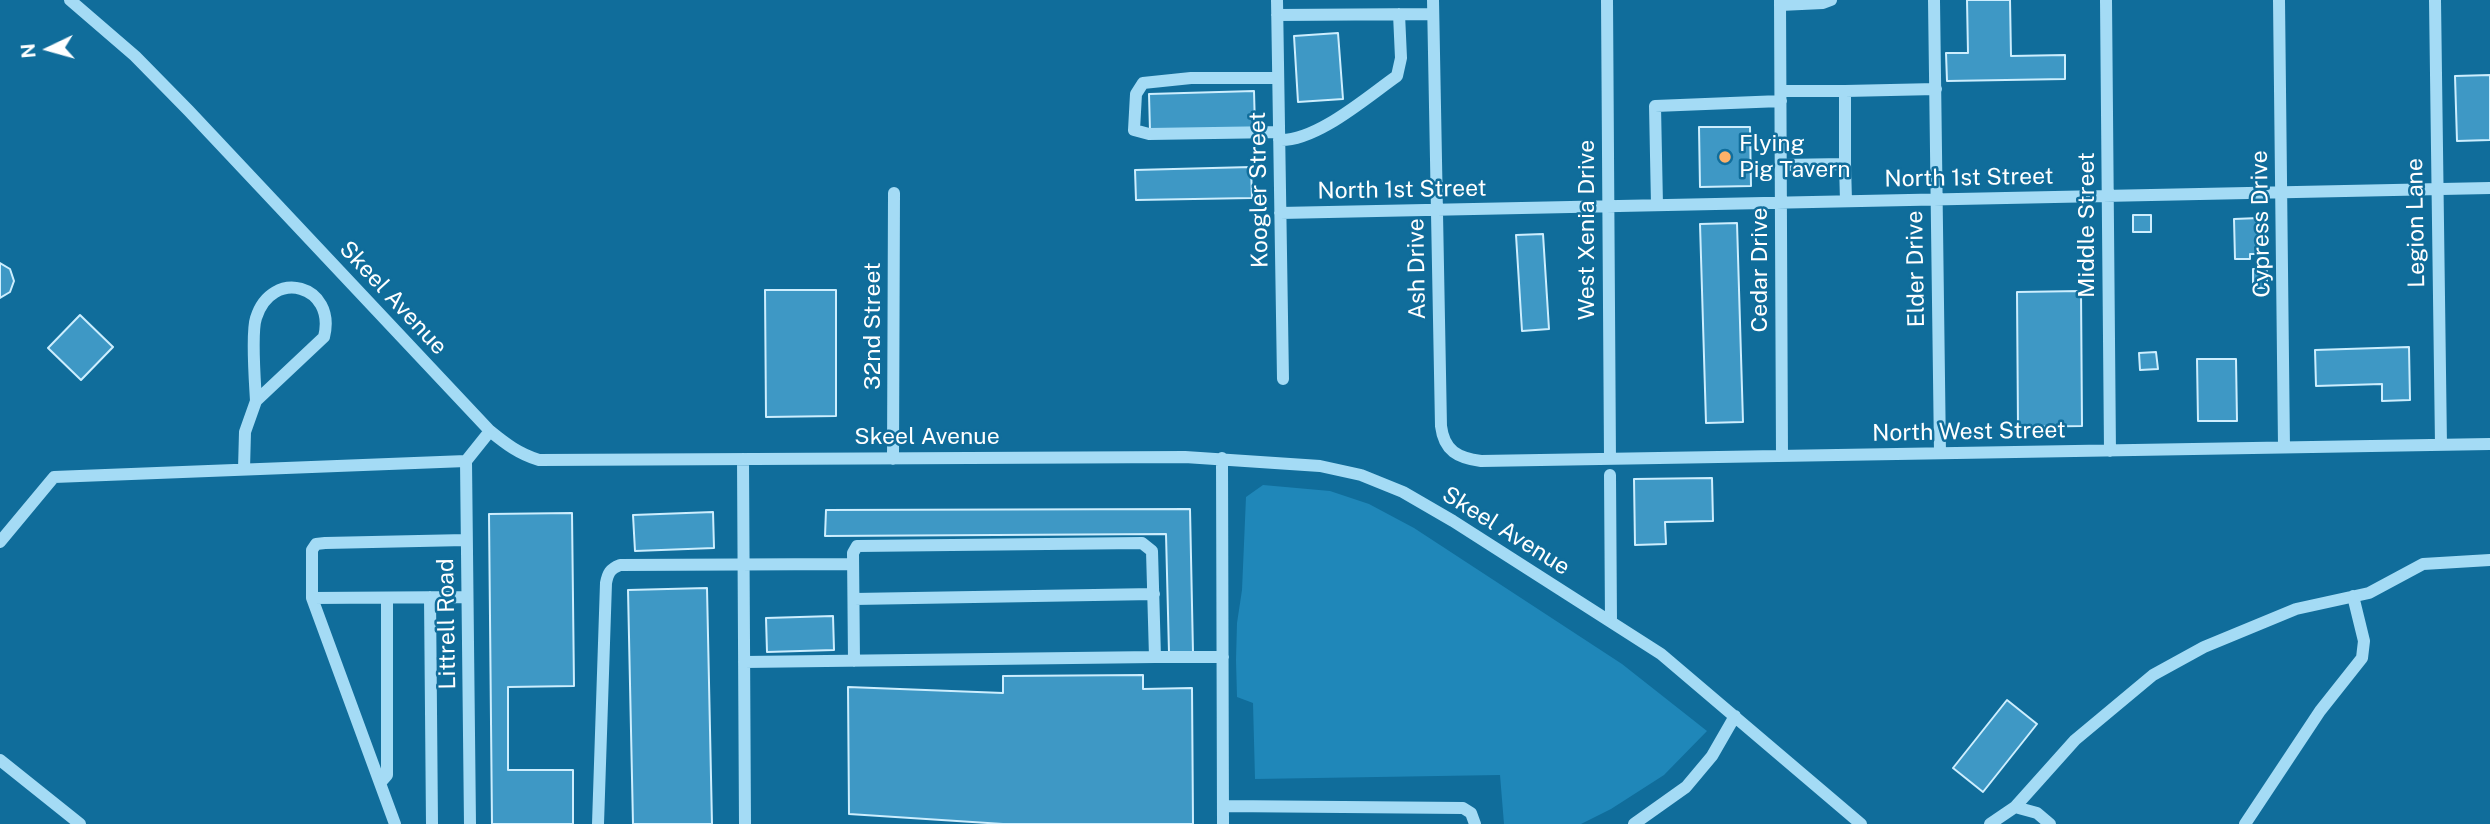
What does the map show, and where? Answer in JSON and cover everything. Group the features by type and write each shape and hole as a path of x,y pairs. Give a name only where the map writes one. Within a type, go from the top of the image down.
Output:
{"street":[{"name":"Skeel Avenue","path":"70,0 100,23 135,56 490,431 511,448 539,460 1222,458 1320,466 1361,475 1385,484 1453,521 1661,654 1861,824"},
{"name":"Koogler Street","path":"1277,0 1283,379"},
{"name":"Ash Drive","path":"1433,0 1441,426 1442,440 1451,450"},
{"name":"West Xenia Drive","path":"1607,0 1610,459"},
{"path":"1780,3 1823,3 1831,0"},
{"name":"Elder Drive","path":"1934,0 1940,453"},
{"name":"Middle Street","path":"2106,0 2110,450"},
{"name":"Cypress Drive","path":"2279,0 2284,447"},
{"name":"Legion Lane","path":"2435,0 2441,445"},
{"name":"Cedar Drive","path":"1780,3 1782,456"},
{"path":"1278,78 1191,78 1143,83 1136,94 1134,130 1149,134 1298,138 1322,127 1397,76 1401,58 1399,14"},
{"path":"1277,15 1433,14"},
{"path":"1657,205 1655,106 1845,91 1936,89"},
{"path":"1845,91 1846,201"},
{"path":"1781,165 1845,164"},
{"name":"North 1st Street","path":"1280,213 2490,188"},
{"name":"32nd Street","path":"893,458 894,193"},
{"path":"244,469 245,432 256,401 254,321 262,304 278,290 296,286 310,292 323,305 327,323 324,337 256,401"},
{"path":"0,542 5,525 54,477 466,461 490,431"},
{"name":"North West Street","path":"1451,450 1465,459 1481,461 2490,444"},
{"path":"1222,458 1223,824"},
{"path":"743,459 745,824"},
{"name":"Littrell Road","path":"466,461 470,824"},
{"path":"1610,475 1611,622"},
{"path":"395,824 312,598 311,555 316,544 467,540"},
{"path":"855,661 853,553 857,546 1149,546 1152,551 1155,657"},
{"path":"1990,824 2015,807 2075,740 2153,675 2204,647 2297,610 2369,593 2423,564 2490,560"},
{"path":"598,824 607,573 620,565 853,564"},
{"path":"853,598 1154,594"},
{"path":"2245,824 2320,711 2362,658 2364,641 2353,596"},
{"path":"430,597 432,824"},
{"path":"312,598 467,597"},
{"path":"380,783 387,775 387,598"},
{"path":"744,662 1223,657"},
{"path":"1634,824 1686,787 1712,755 1735,716"},
{"path":"0,760 80,824"},
{"path":"1223,806 1463,808 1471,813 1475,824"},
{"path":"2015,807 2037,813 2050,824"}],"shaded area":[{"path":"1263,485 1330,491 1369,504 1414,528 1622,664 1707,731 1664,775 1611,809 1581,824 1504,824 1500,775 1255,779 1253,703 1237,697 1237,623 1242,590 1246,497"}],"building":[{"path":"1967,0 2010,0 2011,56 2065,55 2065,79 1947,81 1946,53 1968,53"},
{"path":"1338,33 1343,99 1298,102 1294,36"},
{"path":"2490,75 2490,140 2457,141 2455,76"},
{"path":"1254,91 1255,128 1150,131 1149,94"},
{"name":"Flying Pig Tavern","path":"1699,127 1750,127 1751,186 1700,187"},
{"path":"1251,167 1252,198 1136,200 1135,170"},
{"path":"2133,215 2151,215 2151,232 2133,232"},
{"path":"2259,218 2260,254 2250,254 2250,259 2235,259 2234,219"},
{"path":"1737,223 1743,422 1706,423 1700,224"},
{"path":"1543,234 1549,329 1522,331 1516,235"},
{"path":"0,263 10,269 14,281 10,292 0,298"},
{"path":"2253,269 2267,269 2267,288 2253,288"},
{"path":"765,290 836,290 836,416 766,417"},
{"path":"2081,291 2082,426 2018,427 2017,292"},
{"path":"80,315 113,347 81,380 48,348"},
{"path":"2409,347 2410,400 2382,401 2382,384 2316,386 2315,350"},
{"path":"2156,352 2158,369 2140,370 2139,353"},
{"path":"2197,359 2236,359 2237,421 2198,421"},
{"path":"1712,478 1713,521 1665,522 1666,544 1635,545 1634,479"},
{"path":"1190,509 1193,653 1169,653 1166,534 825,536 826,510"},
{"path":"713,512 714,548 635,551 633,515"},
{"path":"572,513 574,686 508,687 508,770 573,770 573,824 492,824 489,514"},
{"path":"707,588 712,824 633,824 628,590"},
{"path":"833,616 834,650 767,652 766,618"},
{"path":"1143,675 1143,689 1192,688 1193,824 1003,824 849,814 848,687 1003,693 1003,676"},
{"path":"2007,700 2037,724 1983,792 1953,768"}],"place":[{"name":"Flying Pig Tavern","path":"1725,157"}]}
